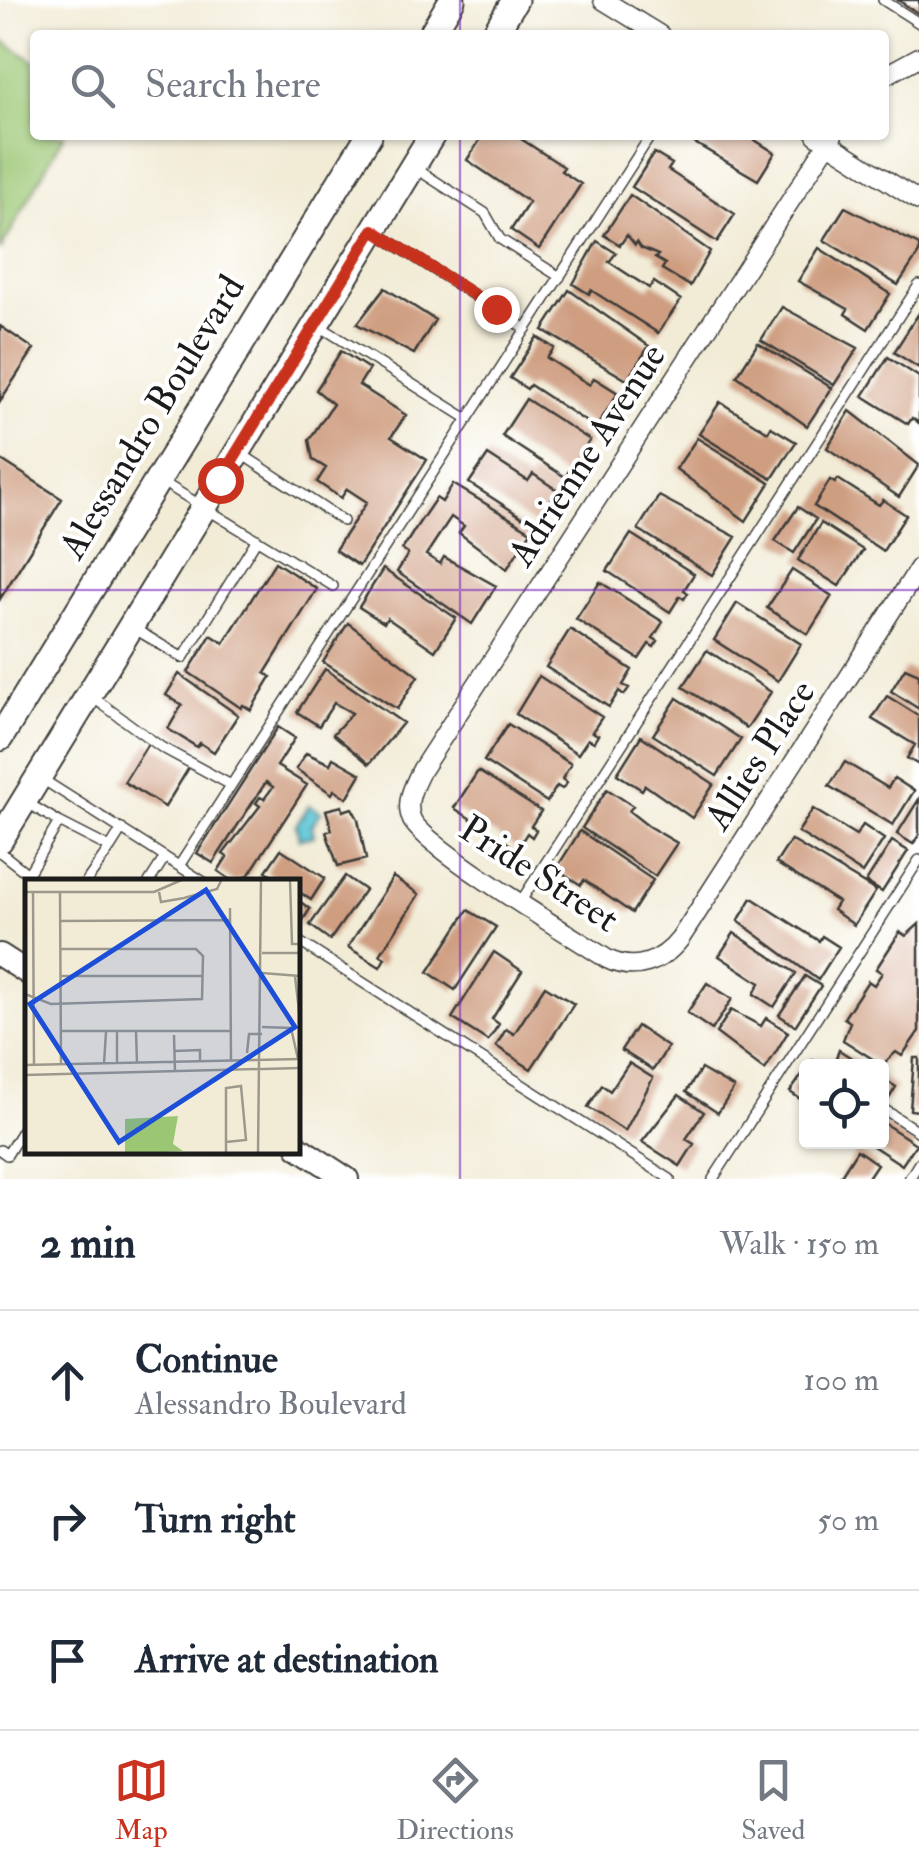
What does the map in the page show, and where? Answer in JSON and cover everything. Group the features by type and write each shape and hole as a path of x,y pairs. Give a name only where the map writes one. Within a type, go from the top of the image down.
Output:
{"main road":[{"path":"433,30 452,0"},
{"path":"497,30 515,0"},
{"name":"Alessandro Boulevard","path":"0,738 366,140"},
{"path":"0,840 429,140"},
{"path":"0,955 25,968"},
{"path":"300,1148 348,1179"}],"street":[{"path":"603,0 652,30"},
{"path":"889,73 919,57"},
{"name":"Adrienne Avenue","path":"410,816 410,797 422,770 825,140"},
{"path":"829,140 919,201"},
{"name":"Allies Place","path":"644,964 664,955 680,939 919,568"},
{"name":"Pride Street","path":"410,816 431,842 615,963 644,964"}],"lane":[{"path":"882,0 919,23"},
{"path":"180,866 649,140"},
{"path":"413,166 485,213 500,238 560,277"},
{"path":"373,230 526,328"},
{"path":"521,901 919,285"},
{"path":"316,324 468,420"},
{"path":"237,451 343,521"},
{"path":"156,478 202,510 334,586"},
{"path":"130,626 183,658 258,539"},
{"path":"89,694 161,747 231,785"},
{"path":"38,776 200,879"},
{"path":"24,801 110,848"},
{"path":"28,874 59,822"},
{"path":"88,879 122,830"},
{"path":"0,852 34,879"},
{"path":"151,879 165,857"},
{"path":"713,1179 919,860"},
{"path":"300,942 670,1179"},
{"path":"889,1113 919,1132"},
{"path":"0,1166 4,1152 25,1125"},
{"path":"909,1179 919,1164"}],"green space":[{"path":"0,39 30,59 30,140 61,140 0,251"}],"water":[{"path":"309,805 321,812 312,825 314,836 299,839 296,825"}],"building":[{"path":"898,0 919,0 919,14"},
{"path":"480,140 523,140 564,167 561,171 581,184 539,249 511,230 529,202 467,160"},
{"path":"690,140 755,140 775,153 758,180"},
{"path":"654,153 672,164 668,170 735,214 717,242 632,187"},
{"path":"630,195 710,251 690,286 662,269 665,264 655,258 658,255 637,242 635,245 627,235 620,245 604,235"},
{"path":"845,207 919,245 919,253 898,285 824,240"},
{"path":"597,241 616,253 609,262 649,288 654,282 681,300 658,333 591,290 589,294 573,284"},
{"path":"819,248 890,294 868,329 845,314 848,309 798,281"},
{"path":"385,288 435,320 414,354 357,324"},
{"path":"569,290 649,346 627,380 543,330"},
{"path":"782,307 858,348 834,385 761,340"},
{"path":"919,313 919,368 894,352"},
{"path":"0,326 34,349 0,401"},
{"path":"537,337 554,348 547,358 590,385 594,378 618,393 596,428 530,385 527,389 510,378"},
{"path":"758,343 832,388 807,426 737,376"},
{"path":"341,351 369,369 359,385 406,415 391,437 427,460 359,566 335,550 367,502 347,489 341,498 317,482 326,468 313,460 309,440 333,404 316,390"},
{"path":"888,357 919,377 919,423 912,418 908,424 863,396"},
{"path":"526,399 590,440 565,477 502,436"},
{"path":"720,402 768,432 771,427 796,442 772,479 699,434"},
{"path":"850,411 919,465 899,497 827,448"},
{"path":"697,438 770,483 746,521 676,469"},
{"path":"488,455 528,481 533,474 557,490 534,525 469,483"},
{"path":"0,459 62,499 0,599"},
{"path":"838,479 879,505 883,500 906,515 883,551 814,506 830,480 835,483"},
{"path":"453,484 531,531 507,569 459,533 464,526 451,517 426,555 440,564 444,557 496,586 472,624 397,572 408,554 402,550 417,526 436,498 442,502"},
{"path":"659,496 736,537 712,575 638,529"},
{"path":"798,507 816,519 794,553 775,541"},
{"path":"821,523 863,550 839,586 798,560"},
{"path":"631,534 694,574 684,590 688,593 684,599 680,596 670,612 607,571"},
{"path":"275,562 317,589 265,673 271,677 251,710 243,705 241,708 188,672 211,635 224,643"},
{"path":"383,569 456,618 435,651 387,618 384,623 359,607"},
{"path":"792,570 832,596 808,634 767,608"},
{"path":"600,582 663,622 653,638 658,641 654,647 649,644 639,659 576,619"},
{"path":"737,603 801,644 778,681 714,640"},
{"path":"348,623 418,676 397,709 323,662"},
{"path":"570,629 632,670 623,685 629,688 624,695 619,691 609,707 546,667"},
{"path":"707,650 771,692 747,728 683,687"},
{"path":"905,668 919,674 919,709 891,691"},
{"path":"325,669 403,723 369,764 333,734 352,713 334,703 319,726 297,712"},
{"path":"179,674 238,715 214,752 200,743 197,747 168,729 182,705 166,695"},
{"path":"539,676 602,717 592,732 598,735 594,742 588,739 578,754 516,714"},
{"path":"887,696 919,716 919,765 907,758 915,745 872,719"},
{"path":"677,698 741,739 717,776 653,735"},
{"path":"508,724 571,764 562,779 567,783 562,789 557,786 547,802 484,761"},
{"path":"278,727 295,738 277,766 307,785 248,876 230,879 218,871 227,857 223,854 260,806 256,803 273,787 266,782 213,863 197,853"},
{"path":"641,736 714,784 692,818 645,785 642,790 617,774"},
{"path":"149,742 190,766 165,807 124,782"},
{"path":"306,753 330,764 333,758 361,774 347,798 334,790 332,794 296,769"},
{"path":"845,762 888,788 894,778 914,791 893,825 829,786"},
{"path":"478,771 541,811 531,826 536,830 532,837 527,833 517,849 454,808"},
{"path":"607,789 633,806 629,811 648,826 677,843 655,876 582,828"},
{"path":"919,799 919,835 913,844 897,834"},
{"path":"342,806 343,811 352,808 358,819 366,859 338,866 326,832 332,830 326,810"},
{"path":"813,809 856,835 863,825 884,839 862,873 798,832"},
{"path":"580,831 653,880 632,913 584,880 581,885 556,869"},
{"path":"791,840 876,891 854,925 833,910 838,902 776,863"},
{"path":"892,841 908,851 882,892 866,882"},
{"path":"281,849 325,878 311,900 300,892 300,879 278,879 266,871"},
{"path":"345,876 365,890 330,940 310,925"},
{"path":"393,877 419,894 380,955 385,958 380,967 348,947"},
{"path":"752,898 819,941 822,936 839,947 818,980 738,921"},
{"path":"300,902 310,909 300,925"},
{"path":"468,910 496,927 455,990 428,972"},
{"path":"919,924 919,1031 902,1056 896,1052 888,1059 873,1059 843,1040 850,1022 844,1018 868,981 874,985 882,973 876,969 900,932 906,936"},
{"path":"734,933 796,973 774,1007 754,994 760,983 719,956"},
{"path":"494,952 522,971 492,1019 499,1024 488,1041 452,1018"},
{"path":"805,976 821,986 795,1026 779,1015"},
{"path":"707,983 732,999 712,1030 687,1013"},
{"path":"545,986 574,1004 531,1069 496,1046 506,1029 514,1034"},
{"path":"731,1010 761,1026 766,1018 788,1032 765,1070 716,1033"},
{"path":"637,1026 668,1047 653,1070 621,1050"},
{"path":"839,1050 853,1059 836,1059"},
{"path":"914,1058 919,1058 919,1111 910,1110"},
{"path":"629,1063 653,1078 625,1131 588,1107 602,1085 610,1091"},
{"path":"701,1069 734,1088 718,1113 686,1092"},
{"path":"799,1079 799,1098 790,1092"},
{"path":"679,1095 704,1112 686,1139 694,1144 680,1166 642,1142"},
{"path":"889,1127 916,1144 902,1165 878,1149 889,1149"},
{"path":"857,1150 877,1164 867,1179 843,1179 840,1177"}],"route":[{"path":"220,480 373,230 496,309"}]}
